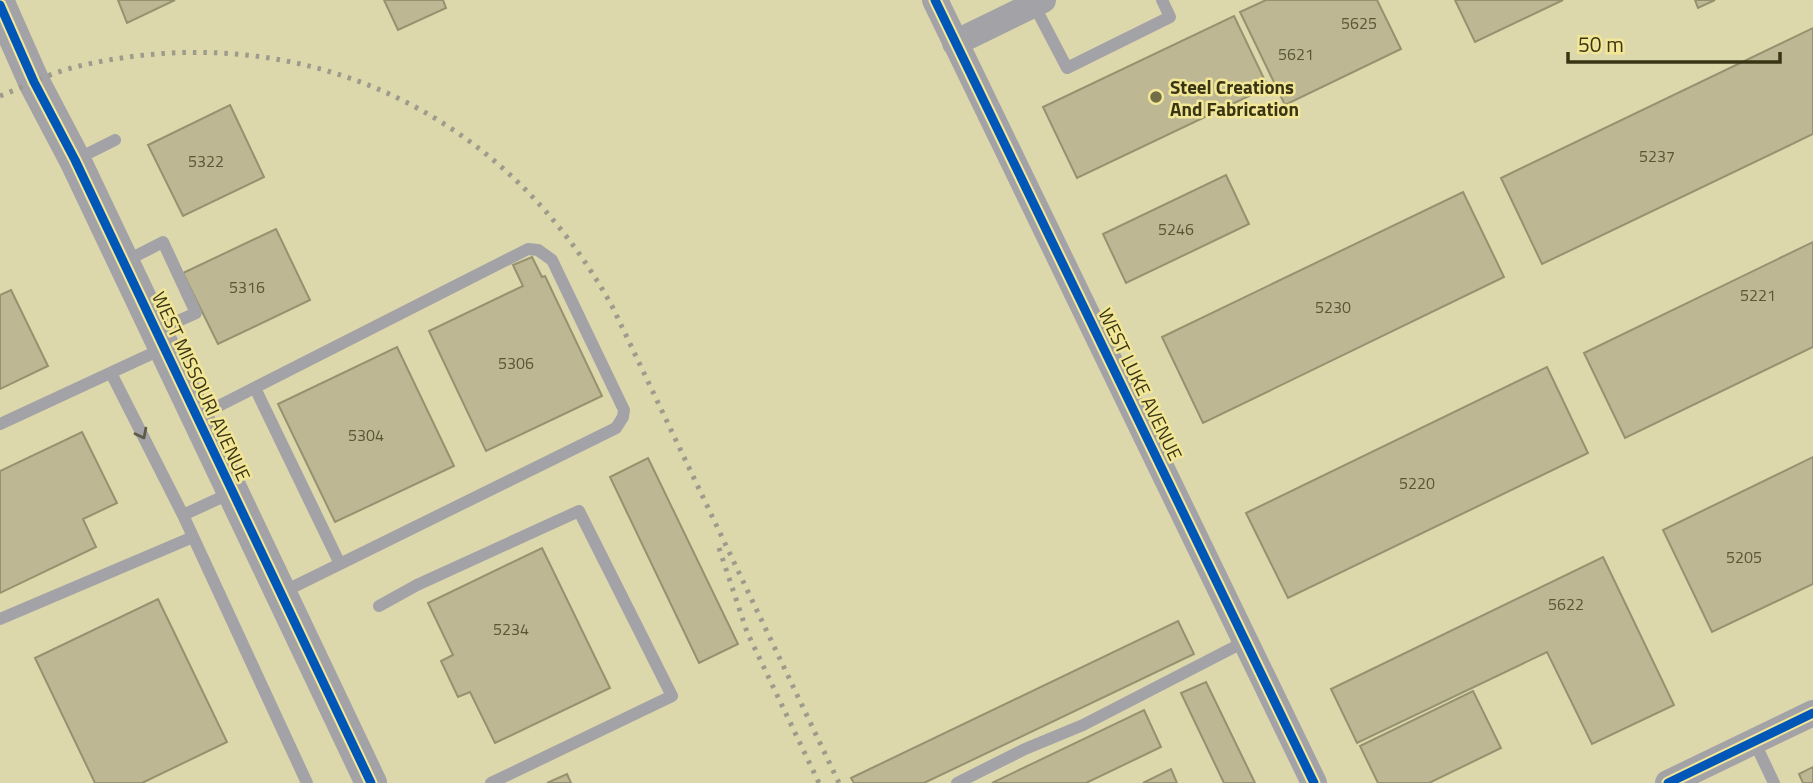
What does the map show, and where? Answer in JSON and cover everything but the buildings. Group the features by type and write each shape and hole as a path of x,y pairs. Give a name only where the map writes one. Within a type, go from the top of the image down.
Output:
{"street":[{"name":"WEST LUKE AVENUE","path":"934,0 1314,783"},
{"path":"955,43 1039,2"},
{"name":"WEST MISSOURI AVENUE","path":"0,5 34,82 75,160 371,783"},
{"path":"1668,783 1813,713"}],"lane":[{"path":"1039,2 1067,68 1170,17 1162,0"},
{"path":"75,160 115,140"},
{"path":"0,424 111,373 196,313 163,242 123,262"},
{"path":"197,417 528,249 538,250 552,260 624,410 616,428 281,593"},
{"path":"111,373 183,515 307,783"},
{"path":"255,388 340,564"},
{"path":"183,515 233,492"},
{"path":"379,606 417,585 579,511 672,696 491,783"},
{"path":"0,619 193,537"},
{"path":"957,783 1025,749 1083,725 1246,641"},
{"path":"1754,741 1774,783"}],"railway":[{"path":"0,96 49,75 79,66 161,54 240,54 317,68 388,94 455,131 515,179 568,239 613,308 839,783"},
{"path":"719,548 747,632 819,783"}],"cycle path":[{"path":"935,0 1314,783"},
{"path":"0,5 34,82 75,160 371,783"},
{"path":"1668,783 1813,713"}],"place":[{"name":"Steel Creations And Fabrication","path":"1156,97"}]}
